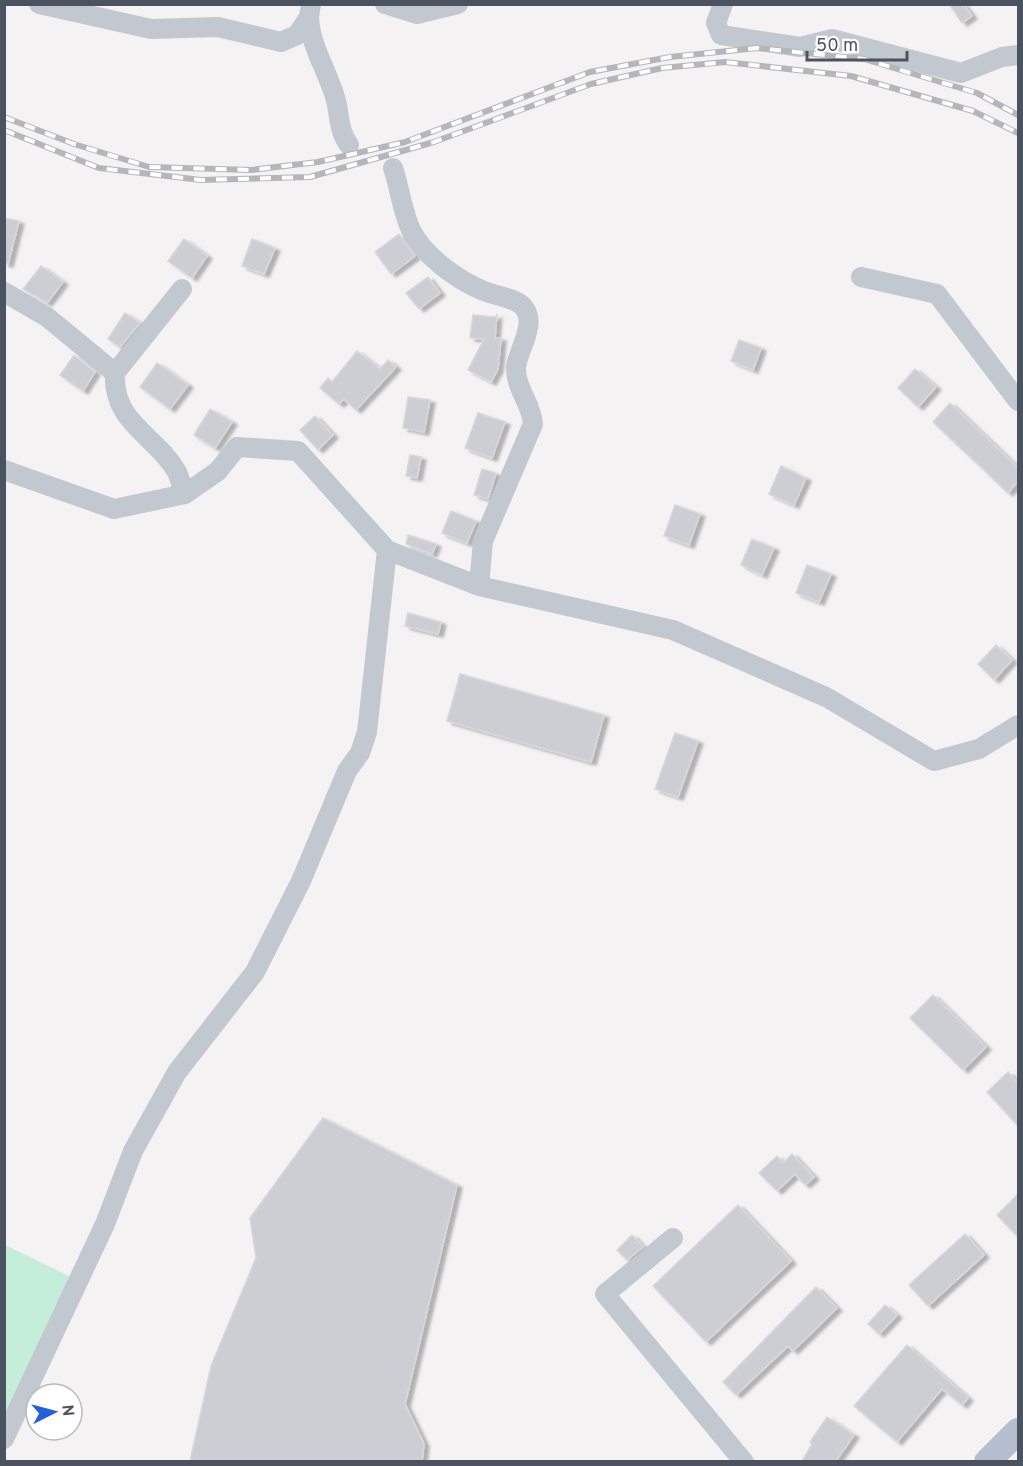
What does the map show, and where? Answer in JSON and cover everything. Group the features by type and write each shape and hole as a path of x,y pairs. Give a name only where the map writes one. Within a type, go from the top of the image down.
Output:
{"main road":[{"path":"987,1461 1015,1440"}],"street":[{"path":"39,4 151,29 218,27 281,42 297,35 310,11"},
{"path":"385,4 417,14 458,4"},
{"path":"723,4 716,23 721,35 800,47 832,39 961,73 1002,57 1018,55"},
{"path":"310,11 313,42 335,97 342,137 349,145"},
{"path":"393,168 410,229 419,243 464,282 519,302 527,311 528,325 516,367 519,387 532,411 533,424 483,541 479,586"},
{"path":"861,277 937,294 1018,401"},
{"path":"182,289 115,373 114,390 121,408 176,471 185,494"},
{"path":"4,292 47,317 115,373"},
{"path":"4,470 114,509 185,494 218,471 237,447 298,451 387,550 479,586 673,630 826,697 934,761 979,749 1018,725"},
{"path":"4,1439 105,1224 133,1151 177,1072 255,972 301,881 347,771 360,753 367,732 387,550"},
{"path":"673,1238 605,1294 744,1461"}],"green space":[{"path":"5,1245 73,1278 28,1382 24,1382 24,1390 5,1434"}],"building":[{"path":"949,4 963,4 972,16 962,23"},
{"path":"4,218 19,221 8,264 4,263"},
{"path":"399,234 415,256 391,274 375,252"},
{"path":"184,239 207,256 192,278 168,261"},
{"path":"252,239 275,248 264,274 242,266"},
{"path":"41,266 63,282 47,303 23,289"},
{"path":"428,277 440,293 419,309 406,293"},
{"path":"125,313 140,323 120,347 108,339"},
{"path":"497,314 495,338 501,338 498,369 491,382 468,370 484,339 470,338 473,315 496,317"},
{"path":"739,340 761,348 753,370 731,361"},
{"path":"357,351 380,369 388,360 396,367 356,410 344,399 339,404 320,388 328,378 332,382"},
{"path":"74,355 95,372 83,391 60,375"},
{"path":"157,363 188,385 170,409 140,387"},
{"path":"915,369 936,387 918,407 898,388"},
{"path":"408,397 430,400 424,432 403,428"},
{"path":"950,403 1018,468 1018,481 1008,493 933,422"},
{"path":"210,409 232,422 215,448 194,435"},
{"path":"478,413 505,422 492,458 465,448"},
{"path":"315,416 333,435 318,450 300,430"},
{"path":"410,455 421,457 417,478 406,476"},
{"path":"781,466 806,478 794,505 769,494"},
{"path":"482,469 496,473 488,499 474,495"},
{"path":"675,505 700,514 689,545 664,536"},
{"path":"451,511 476,521 467,543 442,533"},
{"path":"408,535 436,544 432,554 406,544"},
{"path":"752,539 774,548 762,575 741,565"},
{"path":"807,565 831,574 819,602 796,593"},
{"path":"408,613 441,622 438,634 405,626"},
{"path":"996,645 1012,660 994,680 978,664"},
{"path":"460,674 604,715 591,762 447,721"},
{"path":"675,733 698,741 678,797 655,789"},
{"path":"933,995 986,1047 963,1070 910,1018"},
{"path":"1008,1072 1018,1084 1018,1126 987,1092"},
{"path":"323,1118 457,1185 405,1404 424,1444 422,1461 190,1461 211,1366 256,1258 250,1218"},
{"path":"792,1154 814,1177 805,1185 795,1174 777,1191 759,1173 777,1156 783,1163"},
{"path":"1018,1194 1018,1237 997,1215"},
{"path":"738,1205 791,1261 706,1342 653,1286"},
{"path":"965,1234 984,1255 928,1306 909,1285"},
{"path":"632,1235 643,1247 627,1260 617,1250"},
{"path":"816,1287 837,1308 793,1351 788,1346 736,1395 723,1382"},
{"path":"885,1305 897,1315 879,1334 868,1324"},
{"path":"907,1345 968,1398 962,1405 942,1389 897,1442 854,1406"},
{"path":"827,1417 854,1435 836,1461 802,1461 812,1444 810,1442"}],"railway":[{"path":"4,117 74,144 149,167 251,170 318,162 405,142 590,72 670,57 757,48 864,59 977,93 1018,115"},
{"path":"4,130 99,168 201,180 310,177 434,142 591,84 662,68 725,62 851,76 973,111 1018,133"}]}
